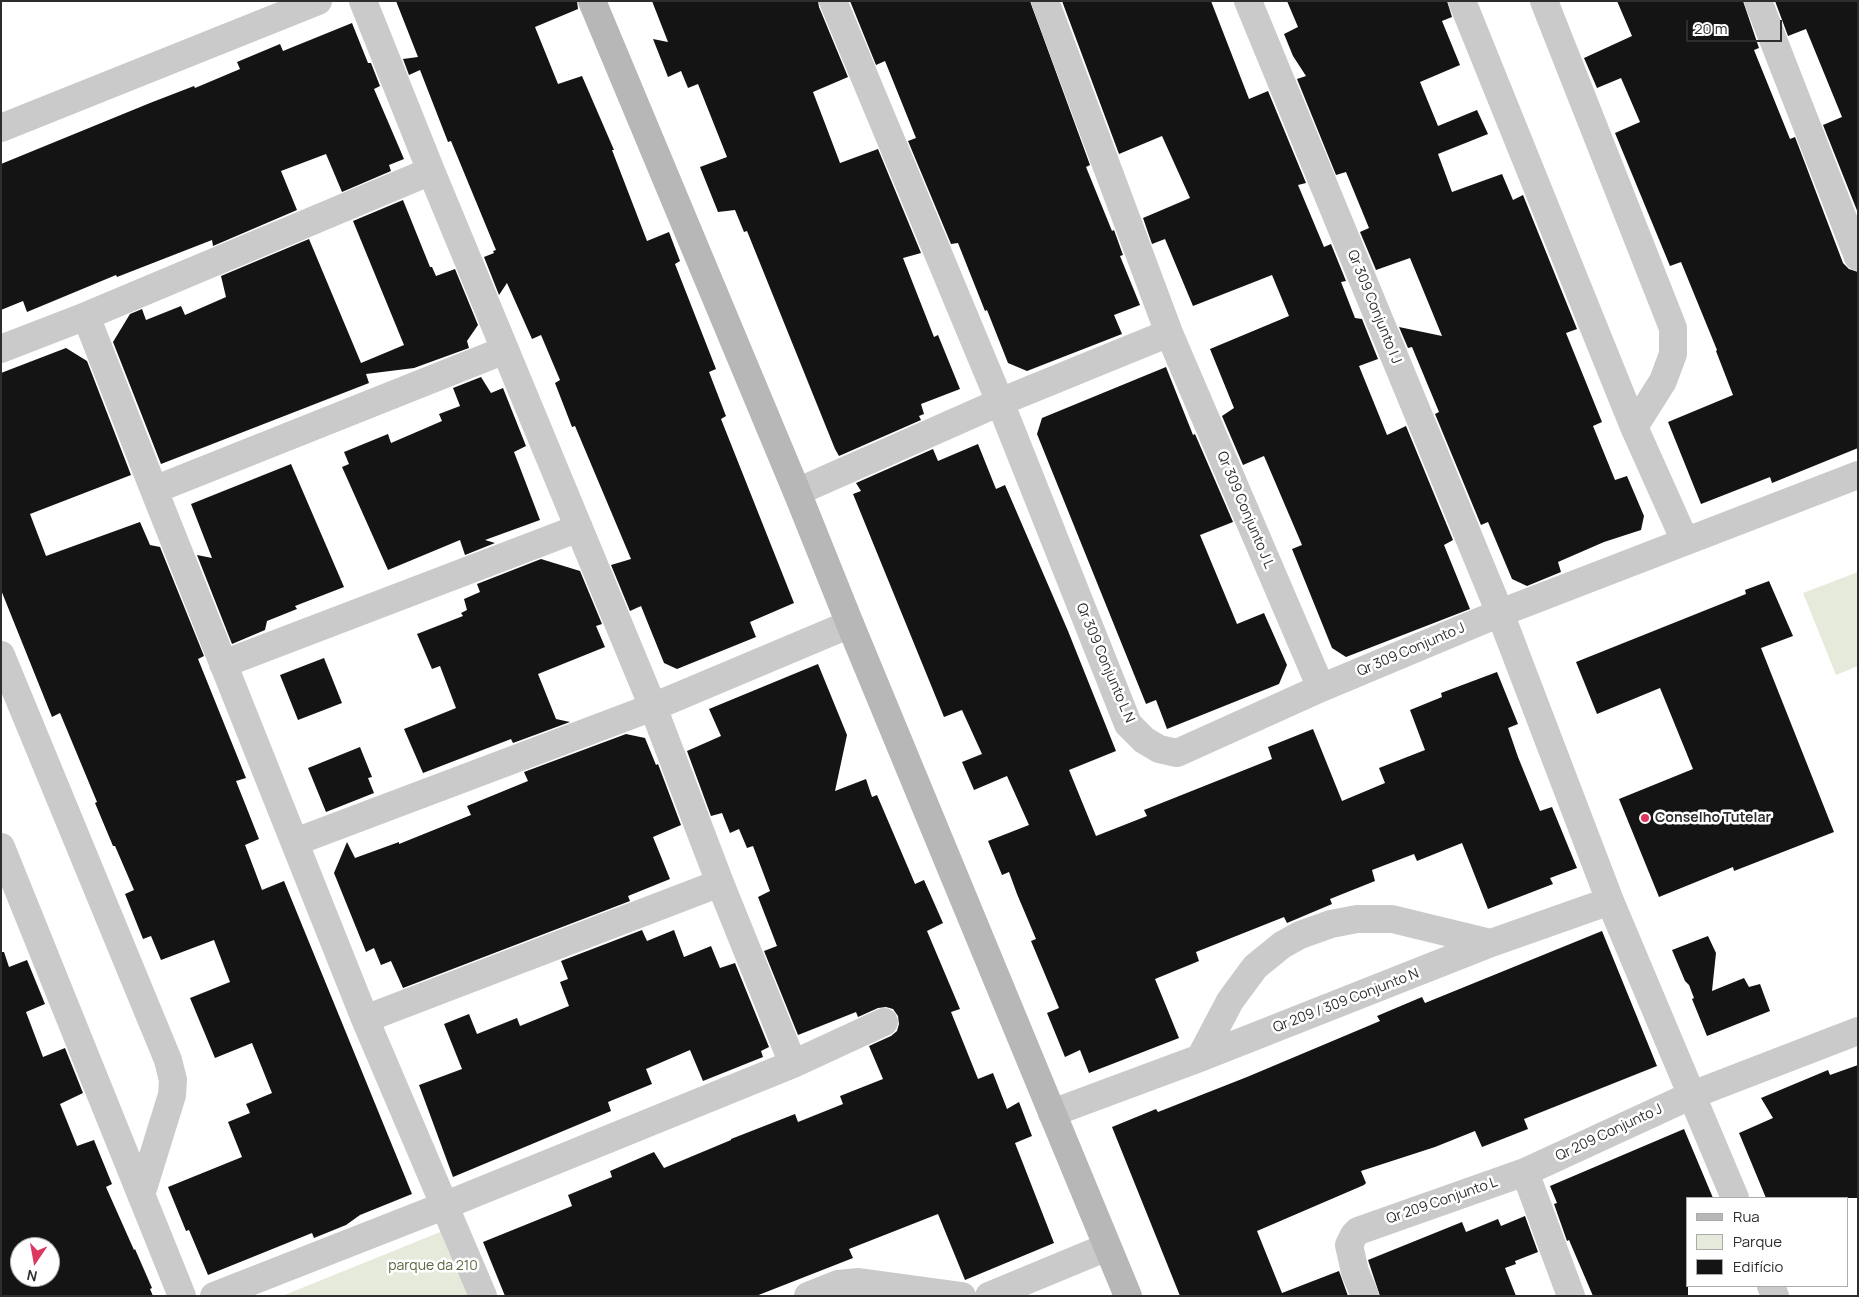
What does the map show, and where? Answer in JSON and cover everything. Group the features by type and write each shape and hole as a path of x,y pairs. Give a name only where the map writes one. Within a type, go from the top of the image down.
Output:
{"street":[{"path":"1,128 318,1"},
{"path":"363,1 431,171 653,707 720,883 793,1064"},
{"path":"592,1 797,492 1128,1296"},
{"name":"Qr 309 Conjunto L N","path":"833,1 1000,402 1128,724 1144,740 1159,749 1177,752 1321,688"},
{"name":"Qr 309 Conjunto J L","path":"1045,1 1169,333 1321,688"},
{"name":"Qr 309 Conjunto I J","path":"1248,1 1500,613 1610,901 1735,1197"},
{"path":"1462,1 1634,427 1685,541"},
{"path":"1544,1 1673,328 1673,354 1663,381 1634,427"},
{"path":"1758,1 1858,258"},
{"path":"1,349 86,316 431,171"},
{"path":"86,316 365,1019 446,1205 483,1296"},
{"path":"797,492 1000,402 1169,333"},
{"path":"154,490 505,350"},
{"name":"Qr 309 Conjunto J","path":"1321,688 1500,613 1858,475"},
{"path":"223,664 580,528"},
{"path":"295,842 653,707 850,624"},
{"path":"1,655 168,1060 173,1080 172,1095 140,1195"},
{"path":"1,847 182,1296"},
{"path":"365,1019 720,883"},
{"name":"Qr 209 / 309 Conjunto N","path":"1052,1113 1200,1058 1491,943 1610,901"},
{"path":"1200,1058 1230,1001 1255,967 1282,945 1300,935 1331,924 1357,918 1392,919 1491,943"},
{"path":"214,1296 446,1205 793,1064 884,1022"},
{"name":"Qr 209 Conjunto J","path":"1525,1172 1692,1095 1858,1031"},
{"path":"1525,1172 1571,1296"},
{"name":"Qr 209 Conjunto L","path":"1364,1296 1355,1272 1349,1245 1358,1231 1525,1172"},
{"path":"989,1296 1108,1247"},
{"path":"808,1296 838,1284 859,1282 962,1296"}],"green space":[{"path":"1858,572 1858,666 1836,675 1803,593"},
{"name":"parque da 210","path":"450,1228 477,1296 282,1296"}],"building":[{"path":"396,1 577,1 578,9 535,27 558,84 582,76 614,150 612,150 647,241 669,232 680,261 675,264 716,369 709,372 726,416 721,419 794,603 750,622 756,637 677,669 664,663 641,606 630,611 611,565 631,559 575,426 572,427 555,383 560,380 541,335 532,339 507,283 499,295 484,257 494,253 493,251 496,250 451,141 448,142 420,70 409,75 403,59 418,57"},
{"path":"652,1 818,1 848,77 813,92 840,163 878,149 921,253 903,258 934,337 938,335 960,389 921,404 924,414 919,416 921,420 839,456 747,231 744,232 735,210 718,212 700,167 727,157 698,84 688,88 681,71 668,77 653,39 668,42"},
{"path":"850,1 1030,1 1090,165 1086,167 1112,231 1114,230 1123,255 1120,256 1140,305 1114,315 1122,334 1027,371 1008,363 958,243 951,244 908,141 916,138 885,61 876,65"},
{"path":"1062,1 1211,1 1249,99 1268,91 1306,183 1298,185 1324,247 1331,244 1346,281 1341,282 1355,318 1362,319 1378,359 1359,366 1387,435 1406,426 1453,540 1444,545 1470,609 1346,657 1332,648 1292,549 1302,545 1264,456 1243,465 1222,416 1234,408 1210,349 1289,316 1272,275 1193,306 1165,239 1152,244 1143,218 1190,198 1162,136 1119,154"},
{"path":"1287,1 1447,1 1452,17 1442,21 1460,65 1420,82 1438,126 1477,110 1488,134 1438,154 1452,192 1502,174 1513,200 1523,195 1577,329 1566,333 1602,422 1593,426 1615,480 1627,476 1644,516 1641,530 1604,542 1558,562 1561,572 1527,586 1512,579 1488,522 1481,525 1435,414 1439,412 1412,347 1408,348 1399,327 1442,336 1410,258 1376,270 1360,232 1369,228 1346,172 1336,175 1297,79 1306,76 1293,56 1284,34 1298,27"},
{"path":"1617,1 1743,1 1759,48 1754,50 1790,139 1795,137 1843,263 1849,269 1858,272 1858,448 1772,483 1770,477 1701,504 1668,422 1733,395 1681,262 1670,266 1615,133 1640,122 1621,78 1597,88 1584,58 1632,36"},
{"path":"1775,1 1858,1 1858,213 1823,125 1842,117 1806,29 1788,36"},
{"path":"352,23 368,63 371,63 380,86 374,89 404,159 389,165 391,171 342,192 326,154 281,171 297,210 213,246 212,240 117,277 116,275 27,312 23,301 1,310 1,164 150,103 194,86 195,88 240,69 237,62 280,44 283,51"},
{"path":"403,200 430,267 432,267 436,276 455,269 478,325 467,341 469,348 414,368 366,374 369,383 161,464 113,342 130,314 142,309 146,320 181,306 185,315 226,297 221,276 309,239 361,363 404,345 353,221"},
{"path":"66,348 87,361 131,475 30,514 46,556 140,522 150,545 160,547 204,656 198,659 246,778 236,781 259,839 245,845 262,890 284,881 412,1194 360,1215 346,1225 314,1238 312,1233 208,1275 189,1230 186,1231 168,1187 242,1157 228,1122 250,1113 246,1104 272,1093 252,1043 215,1058 190,998 230,982 214,940 161,960 151,936 143,939 125,894 134,890 95,803 97,802 60,713 52,717 1,590 1,373"},
{"path":"1166,367 1193,435 1195,434 1233,522 1200,535 1237,624 1264,613 1287,665 1279,684 1167,729 1156,700 1146,704 1037,434 1042,418"},
{"path":"481,377 491,393 503,388 526,446 514,452 540,520 485,540 495,543 465,555 460,540 388,570 342,467 349,464 344,452 388,434 391,443 442,421 439,414 460,406 453,388"},
{"path":"978,444 996,489 1005,485 1068,631 1116,751 1069,770 1096,836 1147,816 1144,810 1272,759 1268,747 1313,729 1342,801 1385,783 1379,768 1425,750 1410,710 1442,697 1441,693 1497,672 1518,724 1508,728 1540,811 1552,807 1577,868 1550,878 1553,884 1488,909 1462,843 1417,861 1414,854 1372,870 1375,881 1330,899 1332,904 1287,923 1284,917 1196,952 1199,961 1155,979 1179,1038 1089,1073 1080,1050 1065,1057 1047,1013 1059,1008 1031,941 1036,939 1009,872 1002,875 988,841 1029,825 1007,776 974,790 962,762 982,754 962,710 944,717 853,494 861,491 856,483 933,449 938,461"},
{"path":"291,464 344,587 295,606 297,609 267,621 265,630 232,644 197,555 212,558 191,504"},
{"path":"541,559 580,571 602,624 596,626 605,647 538,674 556,719 570,722 513,743 511,739 423,773 404,729 456,708 440,666 432,669 417,634 463,616 461,613 467,610 464,599 480,592 477,584"},
{"path":"1769,581 1793,636 1761,648 1834,832 1734,871 1733,867 1659,897 1619,799 1693,769 1660,688 1597,714 1576,662 1746,594 1745,590"},
{"path":"324,658 342,703 298,720 280,675"},
{"path":"818,664 847,735 835,791 866,779 872,797 877,795 915,884 924,880 943,923 927,931 960,1009 951,1012 978,1079 993,1073 1007,1109 1019,1102 1032,1136 1015,1143 1054,1243 965,1280 938,1214 849,1249 853,1258 756,1296 505,1296 483,1242 572,1206 568,1195 612,1177 610,1171 654,1152 664,1168 795,1114 798,1122 843,1104 840,1096 883,1079 869,1046 891,1036 897,1031 899,1024 898,1016 893,1009 886,1007 878,1008 858,1017 856,1012 798,1035 764,951 777,946 758,897 770,891 753,846 747,848 739,829 730,833 722,813 711,816 687,751 721,736 709,709"},
{"path":"626,734 645,738 656,765 658,764 681,825 653,837 670,879 628,896 630,901 403,988 391,961 381,965 374,948 366,952 334,873 347,842 355,858 399,842 399,844 471,815 467,806 528,781 524,772"},
{"path":"360,747 372,777 368,778 374,793 326,812 308,768"},
{"path":"642,930 647,941 674,930 684,957 711,946 720,968 735,963 769,1047 761,1051 763,1057 703,1081 690,1050 646,1069 652,1084 608,1102 611,1111 453,1177 419,1085 462,1069 444,1024 469,1014 477,1034 517,1018 520,1026 569,1006 560,982 568,979 561,961"},
{"path":"1602,931 1657,1066 1524,1119 1528,1129 1482,1147 1475,1131 1435,1147 1361,1171 1366,1183 1364,1185 1257,1231 1282,1293 1339,1271 1348,1296 1180,1296 1112,1127 1156,1109 1158,1112 1247,1077 1380,1021 1377,1016 1422,997 1425,1003"},
{"path":"1708,936 1716,953 1712,991 1744,978 1749,987 1760,984 1770,1011 1707,1036 1692,999 1694,998 1689,985 1685,981 1672,950"},
{"path":"1,952 4,952 9,967 27,960 45,1004 26,1012 43,1057 65,1048 83,1093 60,1104 77,1146 94,1140 112,1184 106,1187 152,1288 150,1289 153,1296 1,1296"},
{"path":"1858,1065 1858,1198 1766,1197 1739,1133 1773,1118 1761,1098 1828,1070 1830,1075"},
{"path":"1684,1129 1713,1197 1686,1197 1686,1287 1688,1287 1688,1296 1593,1296 1569,1240 1567,1241 1554,1204 1557,1203 1550,1186"},
{"path":"1525,1216 1538,1252 1515,1261 1516,1264 1505,1268 1516,1296 1380,1296 1368,1260 1462,1222 1466,1232 1498,1219 1501,1226"}],"place":[{"name":"Conselho Tutelar","path":"1645,818"}]}
